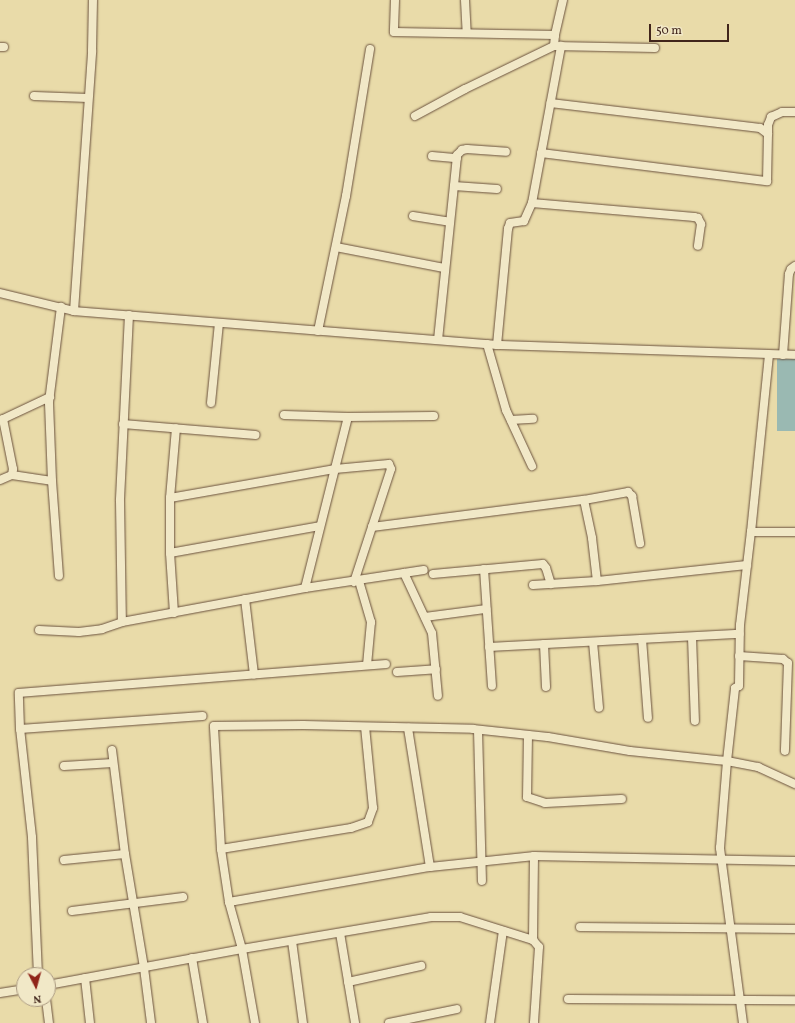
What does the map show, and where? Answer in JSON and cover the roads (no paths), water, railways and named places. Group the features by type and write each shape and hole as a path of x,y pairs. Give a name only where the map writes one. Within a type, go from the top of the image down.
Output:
{"street":[{"path":"74,311 93,0"},
{"path":"395,0 394,32 555,34"},
{"path":"466,0 467,33"},
{"path":"497,345 510,223 524,221 532,203 550,103 557,46 555,34 563,0"},
{"path":"415,116 465,89 557,46 655,48"},
{"path":"318,331 351,171 370,49"},
{"path":"34,96 88,98"},
{"path":"550,103 760,128 768,134"},
{"path":"541,153 767,181 768,125 771,117 782,112 795,112"},
{"path":"438,340 444,268 457,158 460,152 466,149 506,152"},
{"path":"432,156 457,158"},
{"path":"454,186 497,189"},
{"path":"532,203 698,218 701,224 698,246"},
{"path":"412,216 450,222"},
{"path":"336,247 444,268"},
{"path":"783,355 790,274 791,269 795,266"},
{"path":"0,292 74,311 318,331 497,345 795,355"},
{"path":"59,576 52,481 50,397 61,308"},
{"path":"122,622 120,501 129,315"},
{"path":"211,403 219,323"},
{"path":"487,344 495,374 511,420 532,466"},
{"path":"743,1023 732,930 720,848 735,688 739,686 740,634 769,355"},
{"path":"12,475 13,463 3,419 50,397"},
{"path":"284,415 348,418 434,416"},
{"path":"306,588 320,526 348,418"},
{"path":"511,420 533,419"},
{"path":"123,424 256,435"},
{"path":"174,613 170,553 170,498 176,428"},
{"path":"170,498 335,469 386,463 391,466 372,526 357,581 371,622 367,665"},
{"path":"0,480 12,475 52,481"},
{"path":"372,526 584,500 624,492 631,494 640,543"},
{"path":"584,500 592,538 597,581"},
{"path":"170,553 320,526"},
{"path":"751,532 795,532"},
{"path":"433,574 543,564 551,584"},
{"path":"532,585 597,581 747,566"},
{"path":"484,569 492,686"},
{"path":"39,630 79,632 102,629 122,622 306,588 424,570"},
{"path":"404,574 432,633 438,696"},
{"path":"246,599 254,674"},
{"path":"425,617 486,609"},
{"path":"489,647 740,634"},
{"path":"692,637 695,721"},
{"path":"642,639 648,718"},
{"path":"593,642 599,708"},
{"path":"544,644 546,687"},
{"path":"739,656 783,658 788,663 785,751"},
{"path":"38,967 32,837 20,729 18,694 20,692 386,664"},
{"path":"397,672 436,669"},
{"path":"20,729 203,716"},
{"path":"255,1023 242,949 229,902 221,849 214,726 365,727 478,730 528,735 630,751 727,761 758,767 795,784"},
{"path":"221,849 351,828 368,822 373,808 365,727"},
{"path":"408,728 430,867"},
{"path":"478,730 482,881"},
{"path":"528,735 527,797 545,803 622,799"},
{"path":"112,750 125,854 144,968 151,1023"},
{"path":"64,766 113,763"},
{"path":"64,860 125,854"},
{"path":"229,902 430,867 534,856 795,861"},
{"path":"534,856 534,940 539,947 534,1023"},
{"path":"72,910 183,897"},
{"path":"56,983 242,949 431,917 460,918 534,940"},
{"path":"580,927 732,930 795,929"},
{"path":"490,1023 503,931"},
{"path":"340,933 355,1023"},
{"path":"292,941 303,1023"},
{"path":"192,958 203,1023"},
{"path":"348,982 421,966"},
{"path":"85,978 90,1023"},
{"path":"0,993 16,990"},
{"path":"568,999 795,1000"},
{"path":"47,1007 49,1023"},
{"path":"389,1023 457,1009"}],"water":[{"path":"777,359 795,359 795,431 777,431"}]}
